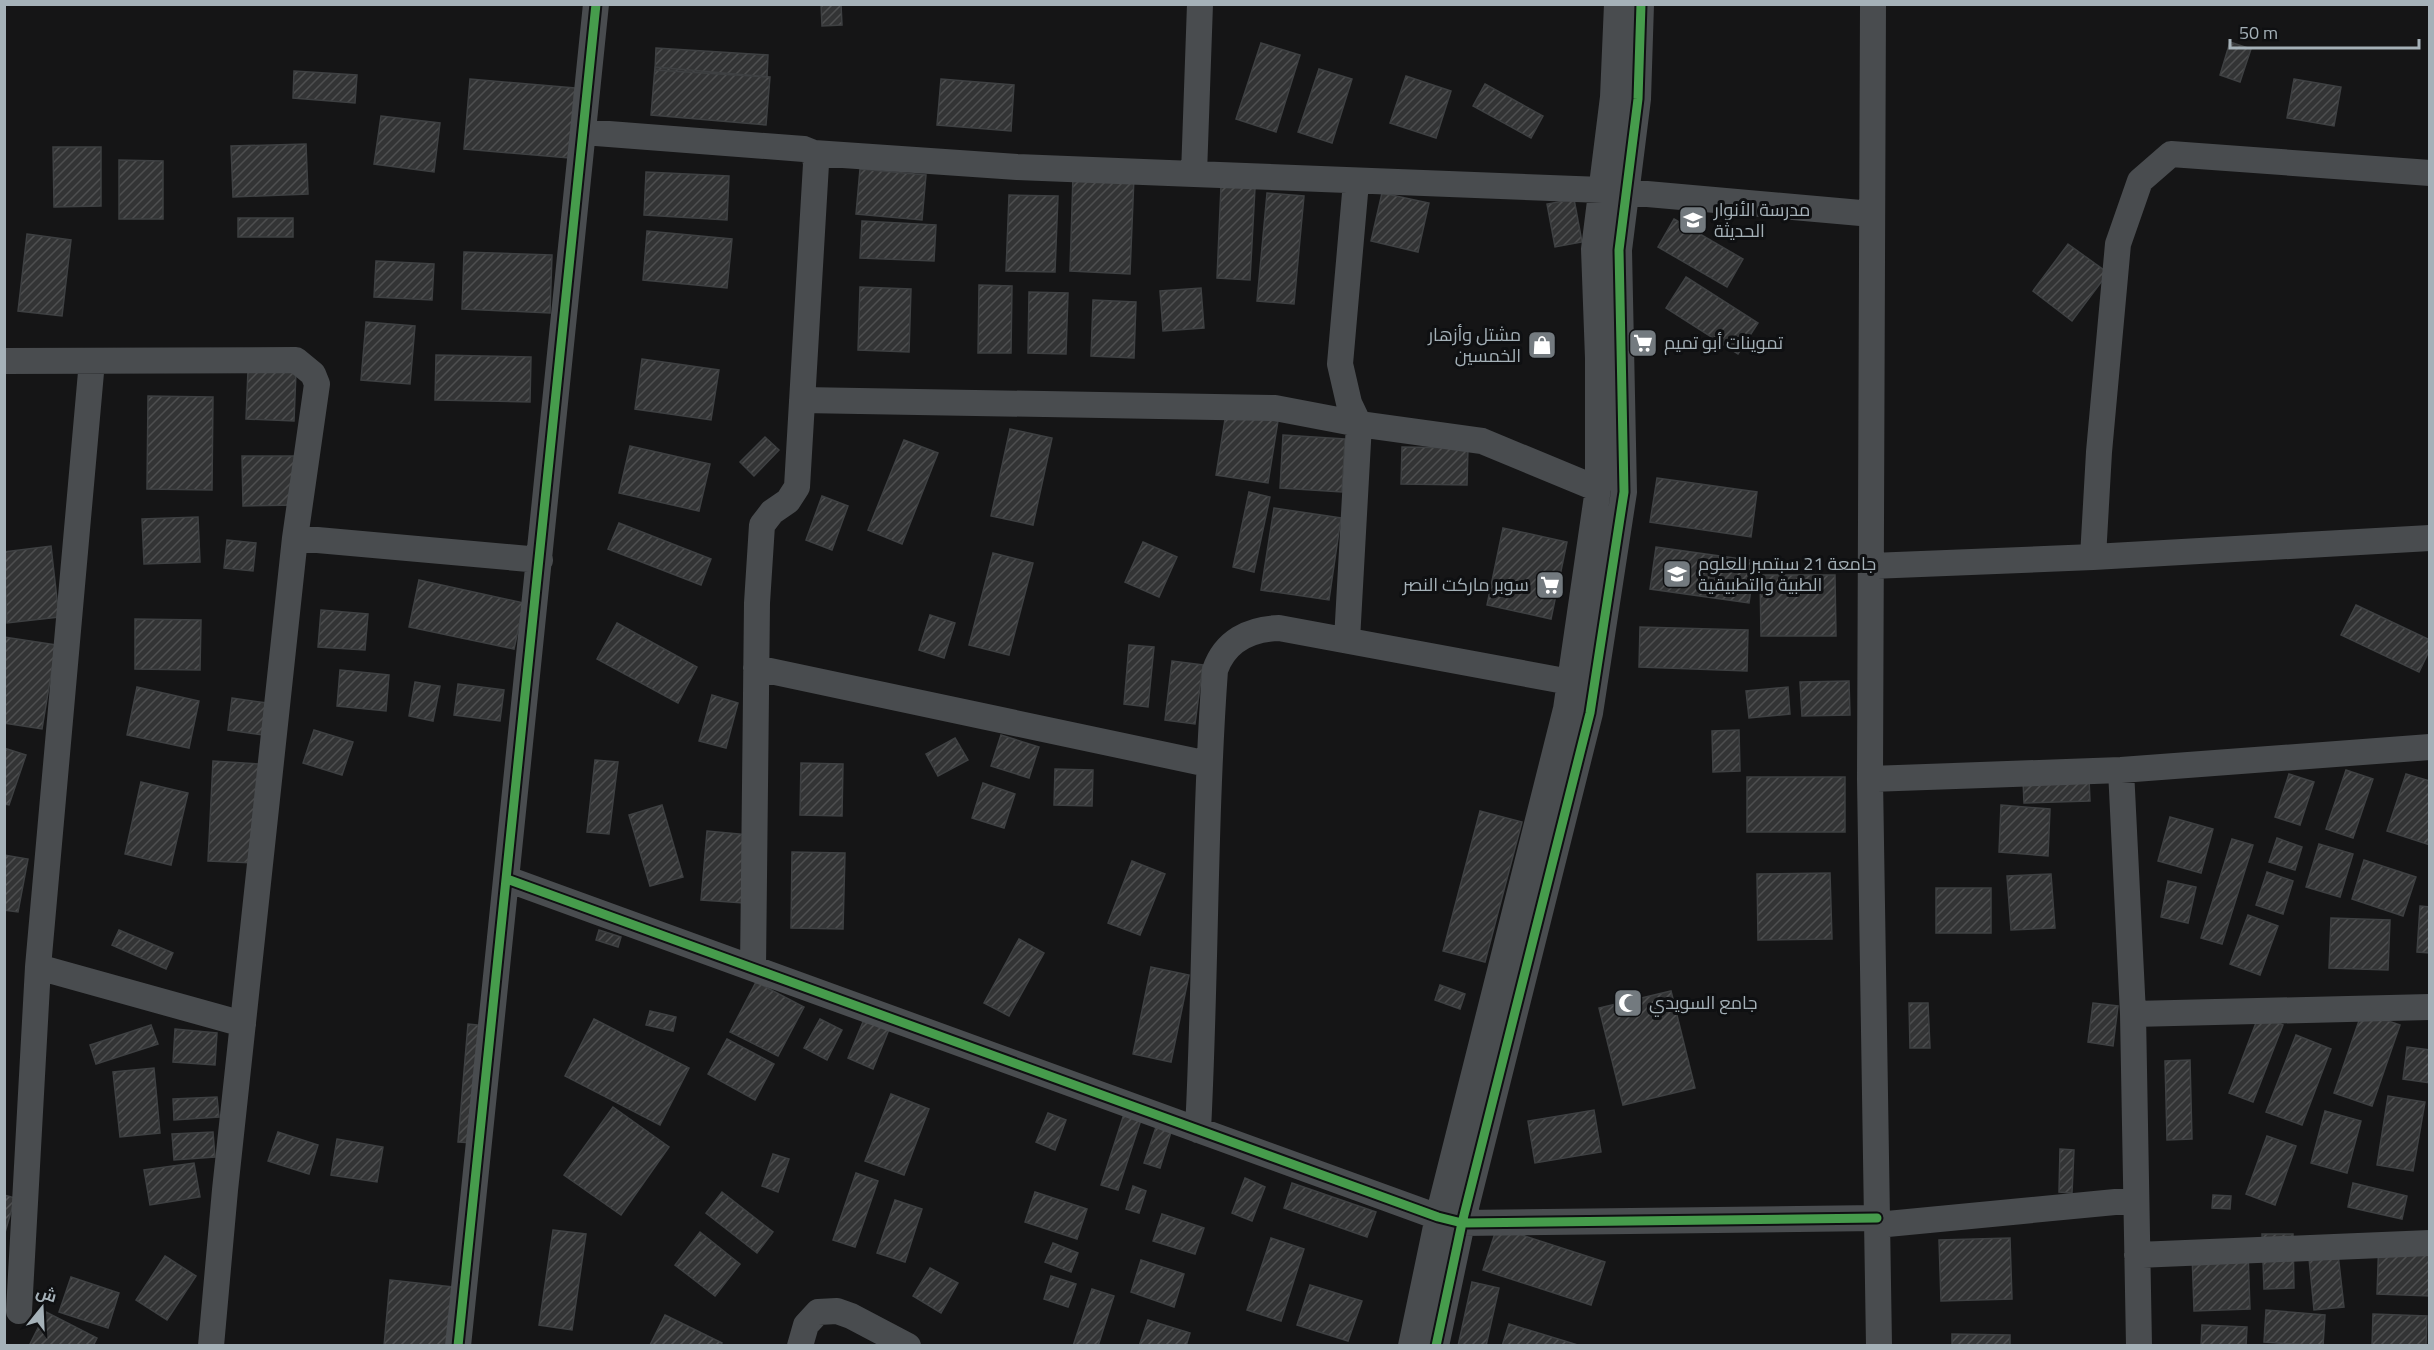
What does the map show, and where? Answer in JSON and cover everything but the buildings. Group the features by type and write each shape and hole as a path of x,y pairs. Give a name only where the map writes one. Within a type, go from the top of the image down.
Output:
{"street":[{"path":"458,1346 596,4"},
{"path":"1194,174 1200,4"},
{"path":"1411,1346 1521,990 1590,713 1624,492 1619,250 1614,192 1613,97 1617,4"},
{"path":"1436,1346 1450,1220 1498,984 1563,720 1570,682 1598,489 1598,358 1594,249 1614,192 1638,99 1641,4"},
{"path":"1873,4 1870,778 1880,1346"},
{"path":"583,132 804,149 814,153 1017,167 1614,192 1872,214"},
{"path":"753,968 757,603 762,525 772,512 788,501 797,487 816,164 814,153"},
{"path":"2093,557 2099,452 2118,244 2140,181 2171,154 2430,172"},
{"path":"1347,640 1359,424 1349,403 1340,363 1356,182"},
{"path":"4,361 296,360 313,374 317,384 295,538 225,1190 211,1346"},
{"path":"19,1311 38,968 92,361"},
{"path":"802,400 1275,408 1359,424 1482,441 1598,489"},
{"path":"295,538 540,560"},
{"path":"1871,566 2093,557 2430,538"},
{"path":"1198,1130 1205,1008 1208,764 1215,670 1227,647 1250,632 1264,628 1279,628 1570,682"},
{"path":"756,668 1208,764"},
{"path":"1870,778 2121,770 2430,747"},
{"path":"2121,770 2133,1014 2139,1346"},
{"path":"507,879 1450,1220 1877,1221 2136,1200"},
{"path":"38,968 243,1024"},
{"path":"2133,1014 2430,1007"},
{"path":"2137,1255 2430,1243"},
{"path":"800,1346 806,1325 819,1312 837,1311 908,1346"}],"cycle path":[{"path":"458,1346 596,4"},
{"path":"1436,1346 1462,1223 1590,713 1624,492 1619,250 1638,99 1641,4"},
{"path":"507,879 1438,1217 1462,1223 1877,1218"}],"place":[{"name":"مدرسة الأنوار الحديثة","path":"1693,220"},
{"name":"تموينات أبو تميم","path":"1643,343"},
{"name":"مشتل وأزهار الخمسين","path":"1542,345"},
{"name":"جامعة 21 سبتمبر للعلوم الطبية والتطبيقية","path":"1677,574"},
{"name":"سوبر ماركت النصر","path":"1550,585"},
{"name":"جامع السويدي","path":"1628,1003"}]}
